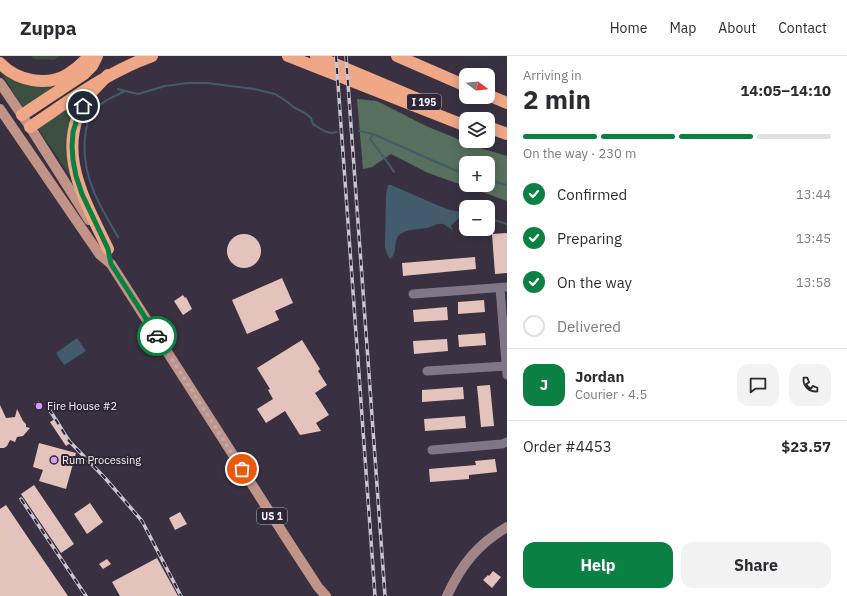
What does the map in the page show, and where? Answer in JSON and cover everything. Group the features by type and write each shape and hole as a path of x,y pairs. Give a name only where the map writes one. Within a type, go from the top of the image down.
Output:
{"highway":[{"path":"0,63 14,74 24,79 48,80 68,75 89,56"},
{"path":"22,115 84,74 92,66 97,56"},
{"path":"30,127 108,76 139,60 152,56"},
{"path":"288,56 312,60 381,88 459,123"},
{"path":"397,56 459,82"},
{"path":"408,56 459,82"},
{"path":"108,76 91,93 83,106 73,132 72,146 76,176 82,194 108,249"},
{"name":"I 195","path":"381,88 459,116"},
{"path":"495,98 507,102"},
{"path":"495,130 507,134"},
{"path":"495,136 507,140"}],"main road":[{"name":"US 1","path":"0,83 108,249 111,264"},
{"name":"US 1","path":"0,109 100,255 111,264 290,544 318,587 326,596"},
{"path":"10,123 22,115"},
{"path":"18,134 30,127"}],"street":[{"path":"413,294 503,287 507,370 427,371"},
{"path":"432,450 502,444 507,442"},
{"path":"447,596 459,572 470,557 482,545 507,527"}],"green space":[{"path":"31,56 59,56 54,60 34,59"},
{"path":"0,69 57,84 25,107 22,106"},
{"path":"83,98 71,177 39,128"},
{"path":"357,99 377,101 426,126 459,139 459,148 480,148 507,156 507,201 482,192 495,192 495,156 459,156 459,184 428,173 391,154 372,167 363,169"}],"water":[{"path":"388,185 391,185 437,205 459,212 459,218 451,226 453,231 446,225 441,224 403,232 397,238 394,253 391,259 387,254 385,247 386,195"},
{"path":"77,338 86,351 64,365 56,353"}],"building":[{"path":"507,233 507,273 495,274 492,236 495,236 495,234"},
{"path":"244,234 256,239 261,251 256,263 244,268 232,263 227,251 232,239"},
{"path":"475,257 476,269 403,276 402,263"},
{"path":"282,278 293,303 275,311 279,320 247,334 232,300"},
{"path":"183,295 185,298 186,297 192,309 183,315 174,301"},
{"path":"484,300 485,312 458,314 458,302"},
{"path":"447,307 448,320 414,322 413,310"},
{"path":"485,333 486,345 459,347 458,335"},
{"path":"447,339 448,351 414,354 413,341"},
{"path":"302,340 320,369 318,371 327,385 315,393 329,415 316,423 321,431 300,435 285,411 266,423 257,409 273,399 268,390 270,389 257,368"},
{"path":"490,385 494,426 481,427 477,386"},
{"path":"463,387 464,399 422,402 422,390"},
{"name":"Fire House #2","path":"39,401 43,407 38,410 34,404"},
{"path":"0,405 6,418 15,417 17,409 26,424 26,427 30,428 23,436 17,437 15,442 10,440 4,448 0,448"},
{"path":"465,416 466,428 425,431 424,419"},
{"path":"57,418 72,442 66,446 50,422"},
{"name":"Rum Processing","path":"39,443 76,453 66,489 39,481 43,470 33,467"},
{"path":"495,459 497,472 469,475 469,479 430,482 429,469 476,465 475,461"},
{"path":"34,485 74,544 61,553 21,494"},
{"path":"90,503 103,522 87,534 74,514"},
{"path":"6,505 68,596 0,596 0,509"},
{"path":"180,512 187,524 175,530 169,518"},
{"path":"157,558 178,596 120,596 112,582"},
{"path":"107,559 111,564 103,569 99,564"},
{"path":"493,571 501,577 492,588 483,580"}],"waterway":[{"path":"118,89 138,94 165,86 188,83 207,83 254,89 275,94 305,113 311,118 313,124 324,131 331,133 337,132"},
{"path":"118,237 104,213 93,189 84,151 87,125 92,113 107,100 125,91"},
{"path":"359,131 373,134 459,172"},
{"path":"373,134 370,139 394,172"},
{"path":"495,182 507,185"},
{"path":"495,220 507,224"}],"railway":[{"path":"336,56 375,596"},
{"path":"346,56 385,596"},
{"path":"49,409 69,441 105,478 142,521 181,596"},
{"path":"21,499 86,596"}],"way so far":[{"path":"157,336 242,469"}],"place":[{"name":"Fire House #2","path":"39,406"},
{"name":"Rum Processing","path":"54,460"}],"route":[{"path":"83,106 73,132 72,146 76,176 82,194 108,249 111,264 157,336"}]}
